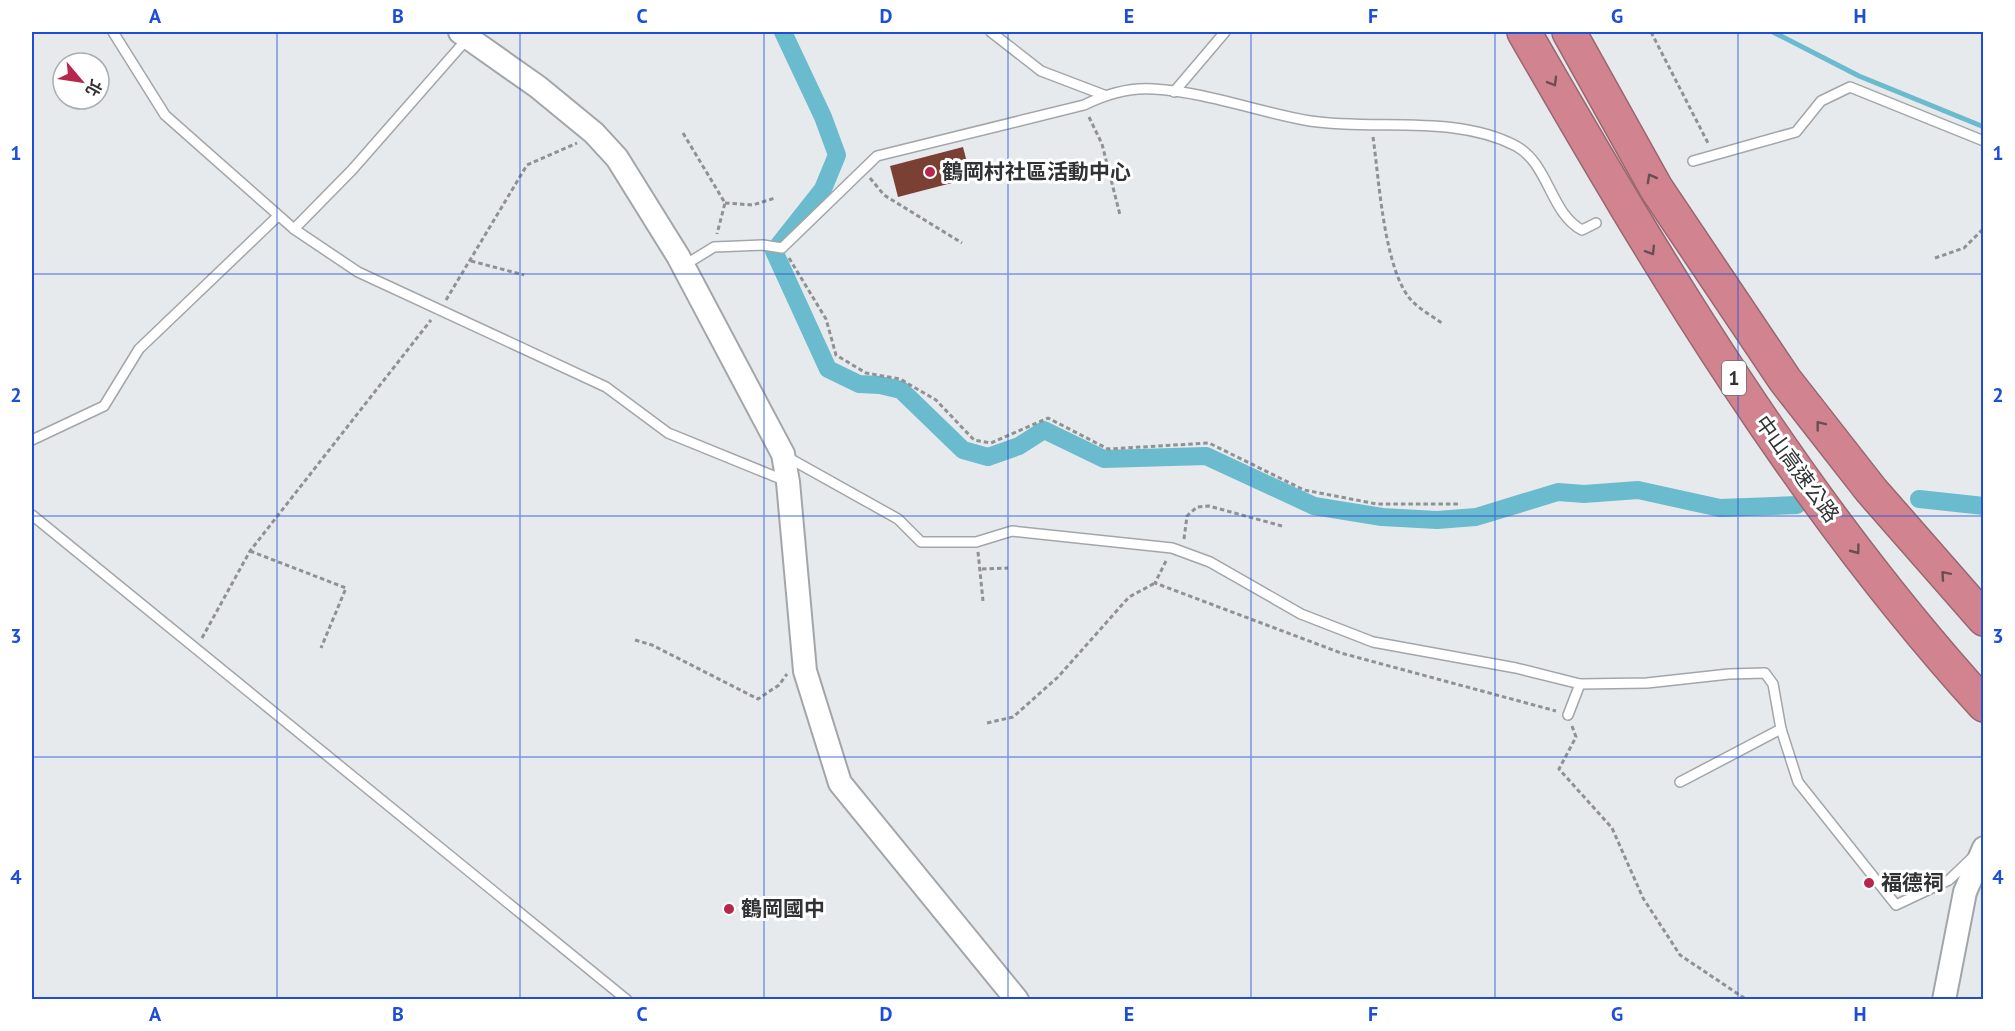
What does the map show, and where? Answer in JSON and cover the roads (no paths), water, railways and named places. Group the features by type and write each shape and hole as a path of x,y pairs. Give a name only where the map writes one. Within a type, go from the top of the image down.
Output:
{"highway":[{"name":"中山高速公路","path":"1524,32 1651,251 1788,460 1889,594 1982,703"},
{"name":"中山高速公路","path":"1569,32 1656,188 1785,380 1871,489 1983,619"}],"street":[{"path":"464,34 538,87 594,133 617,158 683,266 783,454 788,482 805,671 840,783 1017,999"},
{"path":"1946,999 1965,892 1983,847"}],"lane":[{"path":"113,32 165,115 278,216 358,272 441,308 606,387 668,433 788,482"},
{"path":"991,32 1041,71 1104,95"},
{"path":"1174,92 1226,32"},
{"path":"294,229 352,170 464,34"},
{"path":"1693,161 1796,132 1821,101 1850,87 1983,141"},
{"path":"683,266 714,247 763,245 782,248 877,156 1084,105 1104,95 1152,88 1310,121 1371,126 1425,124 1485,135 1515,146 1530,155 1570,224 1582,230 1596,223"},
{"path":"32,440 104,406 139,349 278,216"},
{"path":"783,454 898,519 921,542 976,542 1012,531 1172,548 1210,562 1301,615 1373,642 1516,668 1580,684 1647,683 1729,674 1765,673 1773,684 1781,729 1798,782 1896,905 1948,880 1983,847"},
{"path":"32,515 627,999"},
{"path":"1568,715 1580,684"},
{"path":"1680,782 1781,729"}],"waterway":[{"path":"783,32 823,117 837,155 823,189 774,251 828,369 859,384 880,385 901,390 963,450 988,457 1019,446 1044,430 1104,459 1206,456 1314,506 1382,517 1437,520 1476,517 1558,492 1584,494 1638,490 1720,508 1797,505"},
{"path":"1773,32 1859,76 1984,127"},
{"path":"1919,499 1984,506"}],"place":[{"name":"鶴岡村社區活動中心","path":"930,172"},
{"name":"福德祠","path":"1869,883"},
{"name":"鶴岡國中","path":"729,909"}]}
